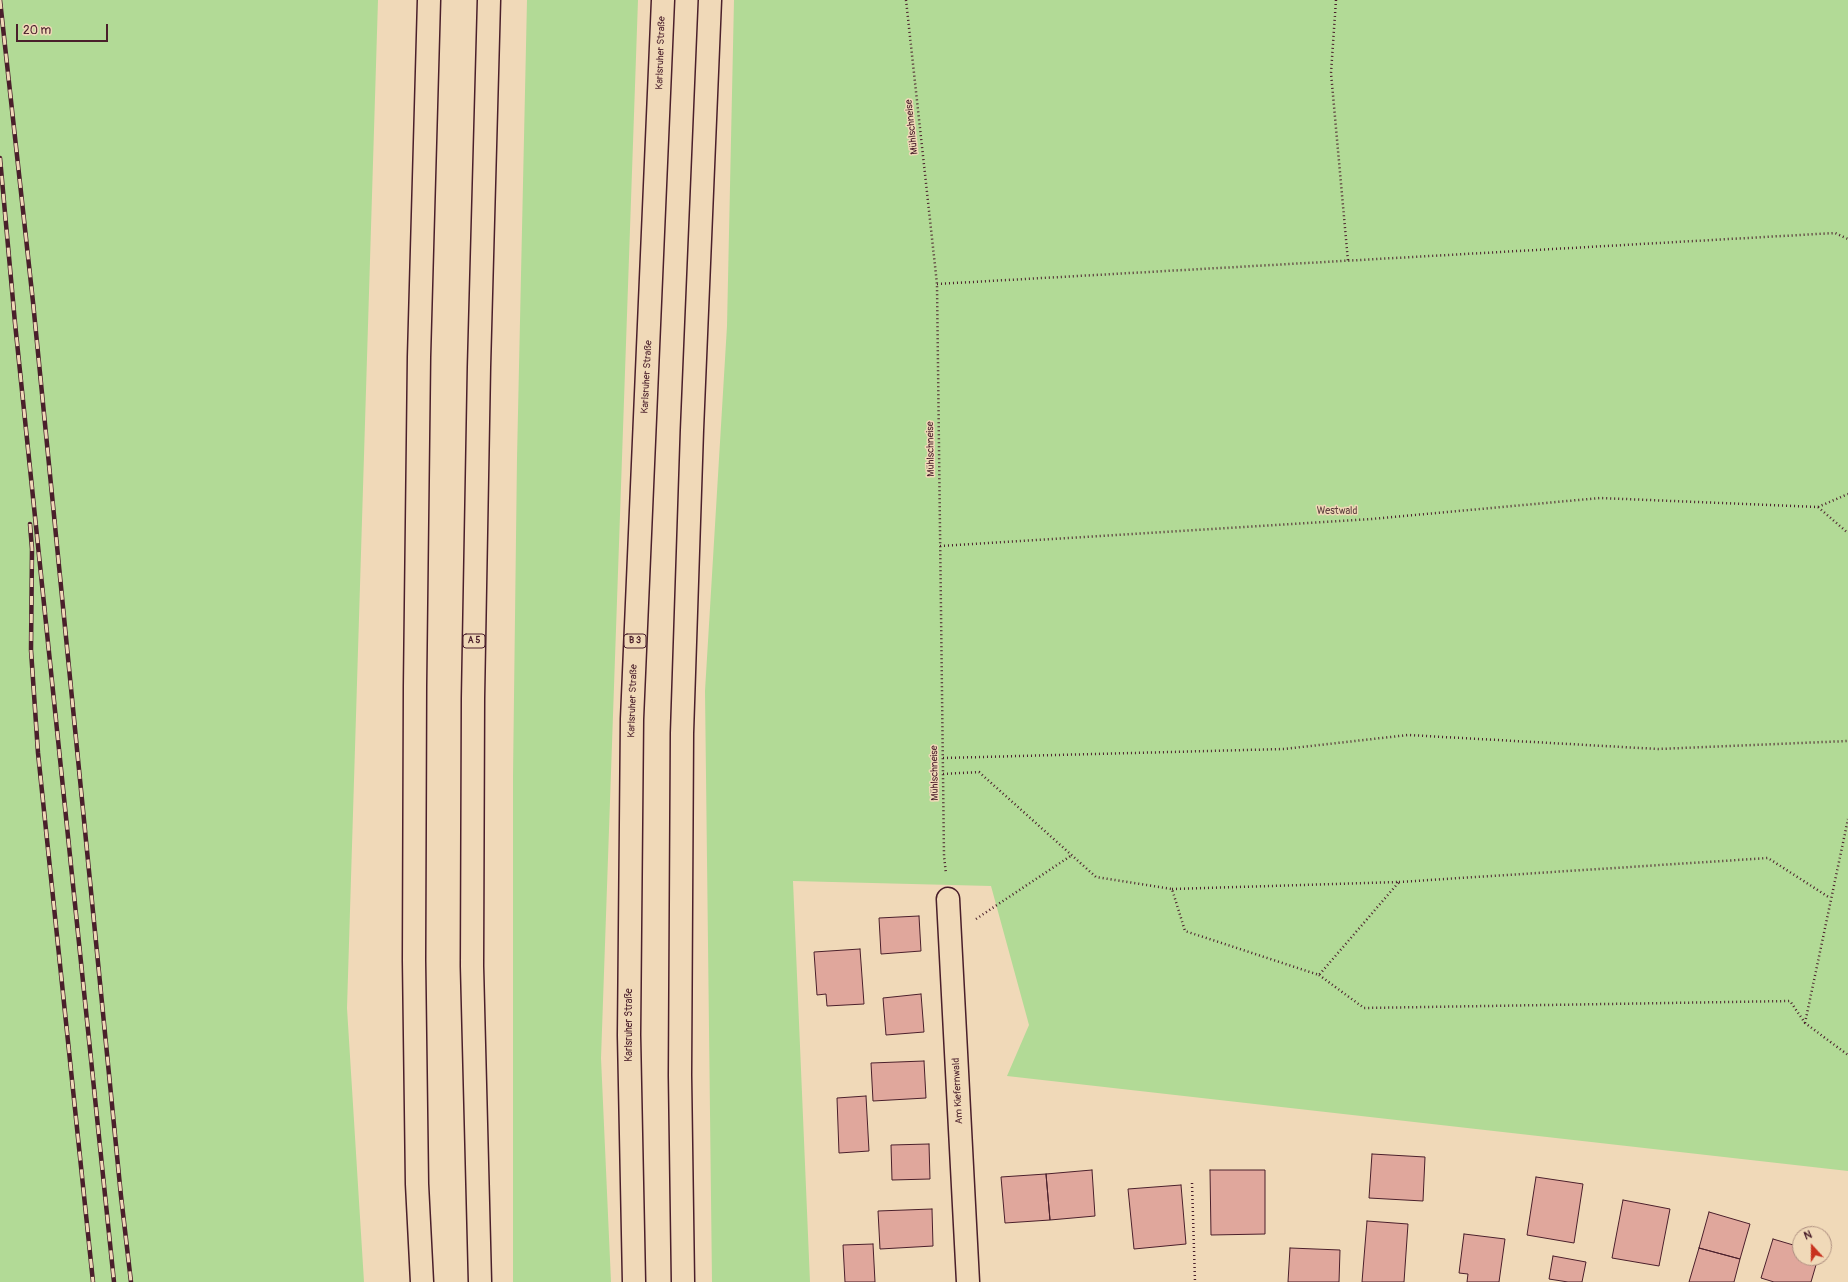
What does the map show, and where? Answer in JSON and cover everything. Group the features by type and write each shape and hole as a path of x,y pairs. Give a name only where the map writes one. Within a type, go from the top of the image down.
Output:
{"main road":[{"path":"422,1282 417,1184 414,960 415,710 419,357 429,0"},
{"name":"A 5","path":"480,1282 472,966 473,706 479,367 489,0"},
{"name":"Karlsruher Straße","path":"634,1282 629,1035 632,719 663,0"},
{"path":"684,1282 680,1075 682,733 692,430 710,0"},
{"name":"Am Kiefernwald","path":"948,899 968,1282"}],"path":[{"name":"Mühlschneise","path":"906,0 937,284 944,856 948,899"},
{"path":"1336,0 1331,73 1348,261"},
{"path":"937,284 1835,232 1848,239"},
{"path":"940,546 1372,519 1600,498 1818,507 1848,494"},
{"path":"1818,507 1848,533"},
{"path":"943,758 1284,749 1408,735 1658,749 1848,741"},
{"path":"943,774 979,772 1096,877 1172,889 1399,882 1768,858 1830,898"},
{"path":"1805,1023 1830,898 1848,819"},
{"path":"950,936 1072,855"},
{"path":"1319,975 1399,882"},
{"path":"1172,889 1185,931 1319,975 1364,1008 1790,1001 1805,1023 1848,1055"},
{"path":"1192,1183 1195,1282"}],"green space":[{"path":"0,0 378,0 347,1008 364,1282 0,1282"},
{"path":"527,0 638,0 601,1058 611,1282 513,1282 513,776 517,458"},
{"name":"Westwald","path":"734,0 1848,0 1848,1171 1007,1076 1029,1025 991,886 793,881 810,1282 712,1282 705,691 727,326"}],"building":[{"path":"919,916 921,951 881,954 879,918"},
{"path":"860,949 864,1004 827,1006 826,994 817,995 814,952"},
{"path":"921,994 924,1032 886,1035 883,998"},
{"path":"924,1061 926,1098 873,1101 871,1063"},
{"path":"866,1096 869,1151 839,1153 837,1098"},
{"path":"929,1144 930,1179 892,1180 891,1145"},
{"path":"1372,1154 1425,1157 1423,1201 1369,1198"},
{"path":"1092,1170 1095,1216 1050,1220 1046,1174"},
{"path":"1210,1170 1265,1170 1265,1234 1211,1235"},
{"path":"1046,1174 1050,1220 1005,1223 1001,1177"},
{"path":"1536,1177 1583,1184 1574,1243 1527,1235"},
{"path":"1181,1185 1186,1244 1134,1249 1128,1189"},
{"path":"1623,1200 1670,1209 1659,1266 1612,1258"},
{"path":"932,1209 933,1246 880,1249 878,1211"},
{"path":"1709,1212 1750,1224 1740,1259 1699,1248"},
{"path":"1367,1221 1408,1224 1404,1282 1362,1282"},
{"path":"1464,1234 1505,1239 1499,1282 1467,1282 1468,1274 1459,1273"},
{"path":"1773,1239 1792,1245 1792,1266 1816,1266 1811,1282 1774,1282 1761,1278"},
{"path":"873,1244 875,1282 845,1282 843,1245"},
{"path":"1290,1248 1340,1250 1339,1282 1288,1282"},
{"path":"1699,1248 1740,1259 1734,1282 1689,1282"},
{"path":"1553,1256 1586,1262 1582,1282 1568,1282 1549,1279"}],"railway":[{"path":"0,0 33,302 121,1196 131,1282"},
{"path":"0,158 15,323 114,1282"},
{"path":"30,524 32,549 31,650 38,753 93,1282"}]}
